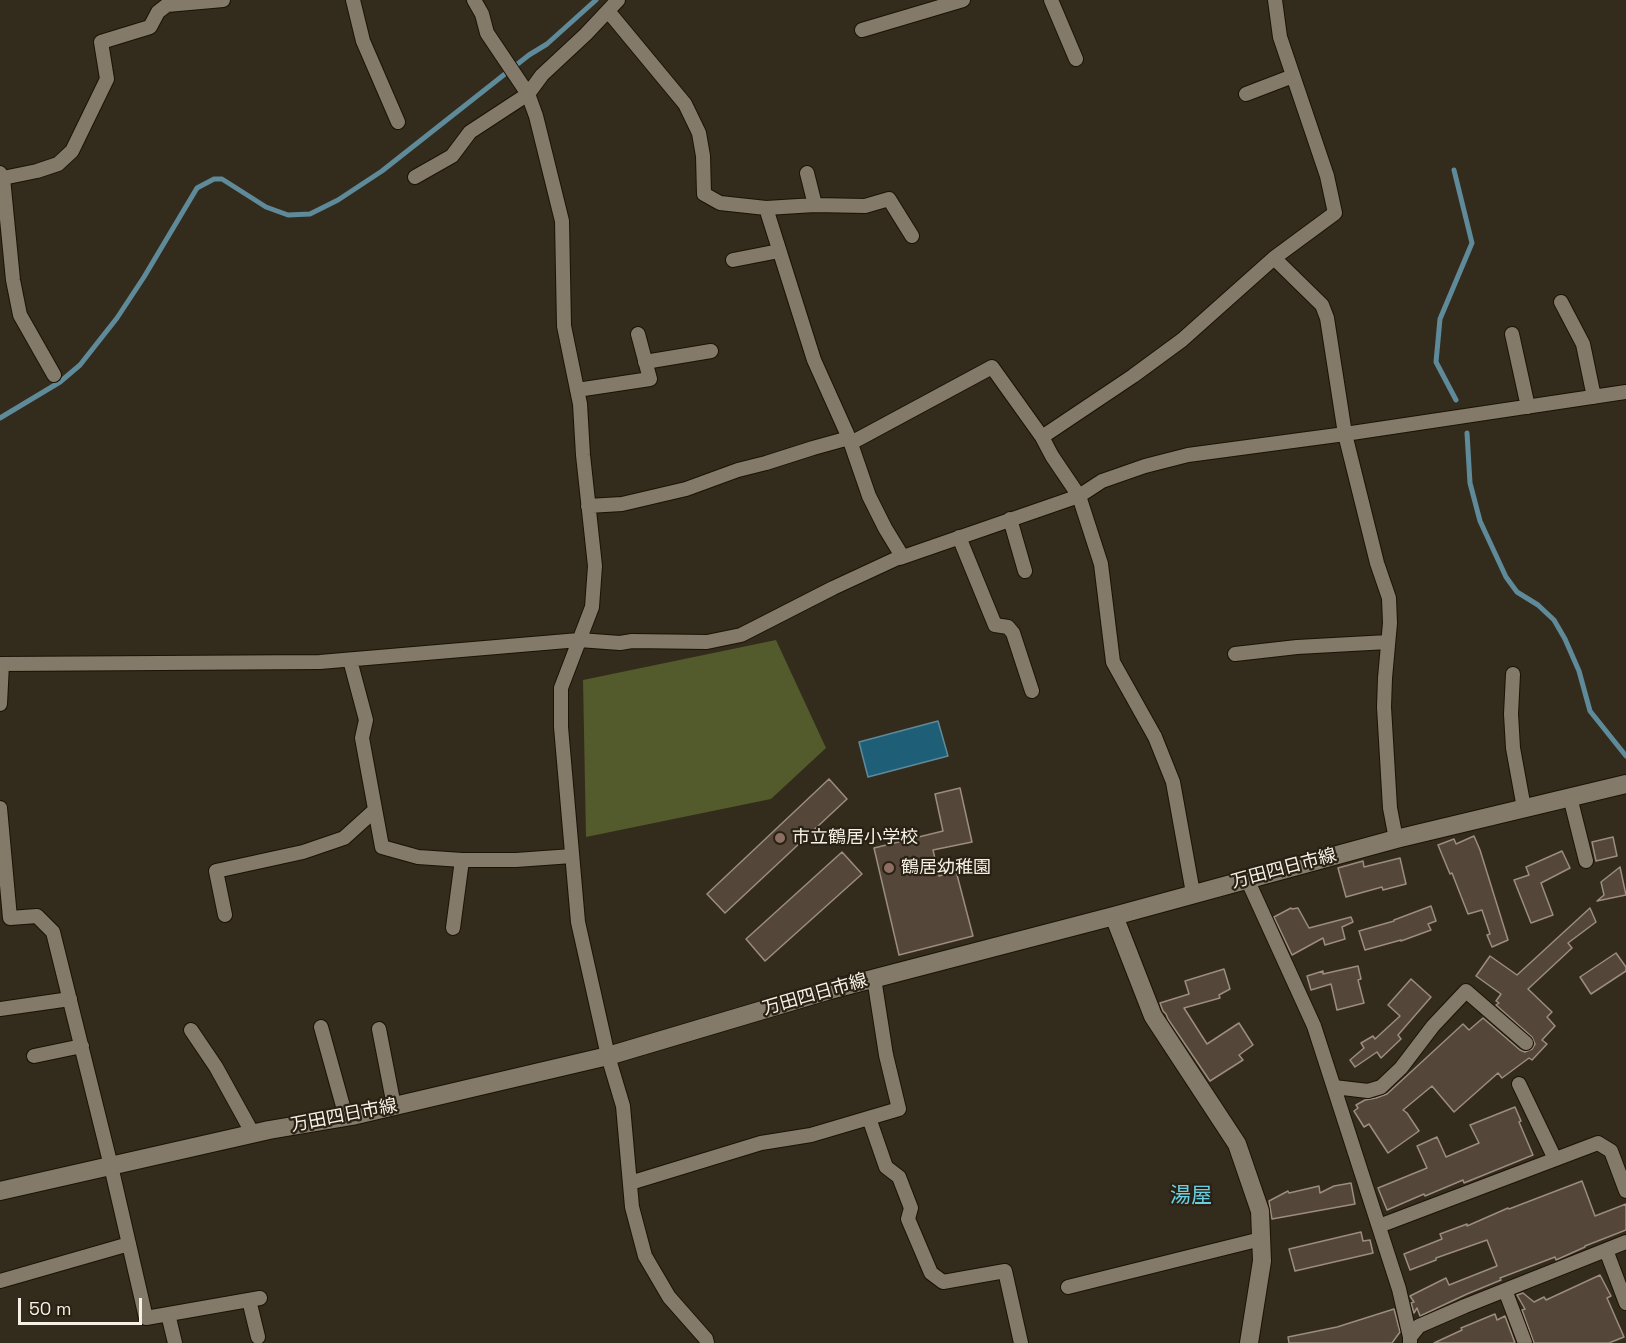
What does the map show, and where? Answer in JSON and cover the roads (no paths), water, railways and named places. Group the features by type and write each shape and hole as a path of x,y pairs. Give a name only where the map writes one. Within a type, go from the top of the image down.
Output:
{"main road":[{"name":"万田四日市線","path":"0,1191 253,1134 346,1117 608,1056 874,978 1114,916 1396,839 1626,784"},
{"path":"1114,916 1153,1016 1237,1144 1260,1211 1262,1262 1249,1343"}],"street":[{"path":"54,375 20,315 13,280 1,176 37,171 58,164 72,151 107,79 101,42 150,27 158,12 167,5 223,0"},
{"path":"353,0 363,41 398,123"},
{"path":"474,0 482,14 487,33 528,94 536,116 562,221 564,326 580,404 595,567 592,607 561,688 561,727 578,922 608,1056 623,1106 632,1207 645,1256 669,1297 707,1343"},
{"path":"415,177 452,156 470,132 528,94 542,75 618,0"},
{"path":"862,30 963,0"},
{"path":"1051,0 1076,59"},
{"path":"1042,437 1182,340 1274,258 1335,213 1327,176 1280,37 1275,0"},
{"path":"608,11 685,104 699,133 703,156 704,194 720,203 766,208 815,205 865,206 889,200 912,236"},
{"path":"1246,94 1293,76"},
{"path":"807,173 815,205"},
{"path":"766,208 814,360 850,440 869,496 902,556 900,558 1079,496 1102,481 1144,466 1188,455 1626,392"},
{"path":"733,260 780,251"},
{"path":"1274,258 1323,305 1346,434 1377,563 1389,598 1390,623 1384,678 1384,707 1390,808 1396,839"},
{"path":"1561,302 1583,344 1594,398"},
{"path":"577,390 650,379 638,334"},
{"path":"1512,334 1528,407"},
{"path":"645,362 711,351"},
{"path":"588,506 622,504 686,489 738,470 813,448 850,440 992,367 1042,437 1079,496 1101,564 1113,662 1155,737 1173,782 1194,893"},
{"path":"1010,519 1025,571"},
{"path":"958,537 995,625 1008,627 1013,633 1032,691"},
{"path":"0,704 1,664 320,662 579,640 620,643 632,641 707,642 741,635 902,556"},
{"path":"1235,654 1298,647 1388,642"},
{"path":"350,660 366,720 362,738 382,847 418,857 462,860 516,860 572,856"},
{"path":"1513,674 1511,714 1513,748 1524,808"},
{"path":"1570,797 1586,861"},
{"path":"0,808 10,918 37,916 53,932 146,1318 255,1299 258,1337"},
{"path":"225,915 216,871 303,852 344,838 375,810"},
{"path":"453,928 462,860"},
{"path":"1247,879 1314,1026 1399,1289 1410,1340"},
{"path":"630,1183 762,1143 811,1135 899,1109 886,1054 874,978"},
{"path":"1334,1087 1368,1091 1381,1087 1401,1068 1433,1026 1466,991 1526,1043"},
{"path":"0,1009 70,999"},
{"path":"321,1027 346,1117"},
{"path":"379,1029 394,1106"},
{"path":"191,1030 216,1067 253,1134"},
{"path":"34,1056 82,1046"},
{"path":"1519,1084 1555,1159"},
{"path":"869,1118 886,1167 899,1177 911,1208 908,1220 931,1273 943,1282 1005,1271 1021,1343"},
{"path":"1379,1226 1598,1143 1611,1151 1626,1191"},
{"path":"1068,1287 1261,1239"},
{"path":"1410,1340 1419,1326 1626,1242"},
{"path":"0,1281 129,1244"},
{"path":"1606,1250 1626,1303"},
{"path":"1505,1290 1525,1343"},
{"path":"168,1314 175,1343"}],"water":[{"path":"938,721 948,756 868,777 859,742"}],"waterway":[{"path":"0,418 60,382 80,365 117,318 197,188 214,179 222,179 266,207 288,215 310,214 338,200 382,171 529,55 547,44 596,0"},
{"path":"1454,170 1472,243 1440,319 1436,362 1456,400"},
{"path":"1467,433 1470,483 1480,521 1506,577 1517,592 1538,605 1554,620 1579,671 1590,711 1626,756"}],"place":[{"name":"市立鶴居小学校","path":"780,838"},
{"name":"鶴居幼稚園","path":"889,868"}],"district":[{"name":"湯屋","path":"1191,1196"}]}
